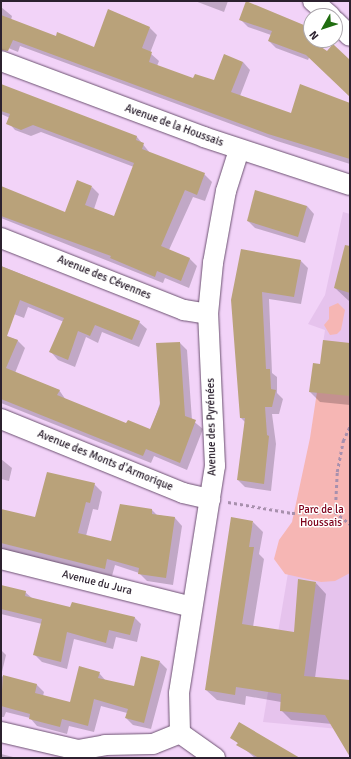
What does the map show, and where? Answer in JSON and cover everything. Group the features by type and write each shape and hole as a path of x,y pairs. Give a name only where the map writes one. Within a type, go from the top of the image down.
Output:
{"street":[{"path":"313,1 321,8"},
{"name":"Avenue de la Houssais","path":"1,61 239,150 350,185"},
{"name":"Avenue des Pyrénées","path":"180,733 179,693 215,466 208,314 213,263 226,191 239,150"},
{"name":"Avenue des Cévennes","path":"1,238 184,310 208,314"},
{"name":"Avenue des Monts d'Armorique","path":"1,420 183,493 210,499"},
{"name":"Avenue du Jura","path":"1,559 192,607"},
{"path":"1,732 78,754 105,744 153,744 180,733 215,758"}],"path":[{"path":"335,512 338,472 343,441 350,426"},
{"path":"210,499 292,513 335,512 350,524"}],"shaded area":[{"path":"343,212 350,214 350,396 322,350 325,330 308,324 325,295"},
{"path":"350,558 350,730 263,722 289,567"}],"green space":[{"path":"338,303 345,310 341,330 337,334 330,335 324,325 329,319 329,307"},
{"name":"Parc de la Houssais","path":"318,385 350,396 350,573 335,581 321,582 285,574 274,559 279,540 292,522 310,438"}],"building":[{"path":"246,1 303,25 303,48 323,48 327,51 330,48 337,48 350,60 350,97 306,55 268,41 272,31 239,20"},
{"path":"108,9 150,27 142,48 152,52 149,62 193,78 195,74 214,80 224,54 243,62 231,92 291,113 300,84 350,103 350,159 268,134 13,40 8,51 1,50 1,15 56,36 57,32 94,47"},
{"path":"1,84 137,136 136,140 144,143 142,149 205,173 197,195 185,190 161,246 190,258 181,281 157,271 155,277 110,258 111,256 1,216 1,186 65,212 77,180 92,186 85,205 114,216 134,163 33,125 21,130 6,124 10,114 1,111"},
{"path":"255,190 307,206 298,237 247,221"},
{"path":"345,245 350,246 350,293 334,288"},
{"path":"241,249 301,260 294,297 262,292 266,369 270,369 271,389 276,390 272,407 265,407 267,435 269,436 264,484 237,480 245,418 240,418 231,300"},
{"path":"1,266 140,321 132,340 95,325 90,336 78,331 68,360 49,352 64,318 20,300 7,336 18,340 6,368 60,390 57,395 126,423 128,420 150,429 160,405 156,343 180,342 185,416 196,420 180,463 146,449 143,456 1,399"},
{"path":"323,340 350,343 350,396 309,392 313,363 320,364"},
{"path":"47,472 95,483 90,503 86,502 78,533 111,541 120,504 152,509 152,514 175,517 166,578 138,574 139,568 107,559 105,569 1,543 1,509 35,517"},
{"path":"231,517 253,521 249,547 254,547 242,624 294,632 298,579 316,582 304,676 350,680 350,757 325,715 280,711 281,694 236,687 235,695 205,690"},
{"path":"1,585 26,591 25,596 70,607 72,602 135,617 130,635 109,630 106,643 67,632 61,662 33,655 42,619 1,609"},
{"path":"141,656 160,661 144,723 125,718 128,709 94,699 88,726 62,719 60,727 29,719 30,714 1,706 3,675 37,684 35,693 70,702 79,666 100,672 98,678 134,686"},
{"path":"239,722 300,758 259,758 236,745 238,743 230,738"}]}
